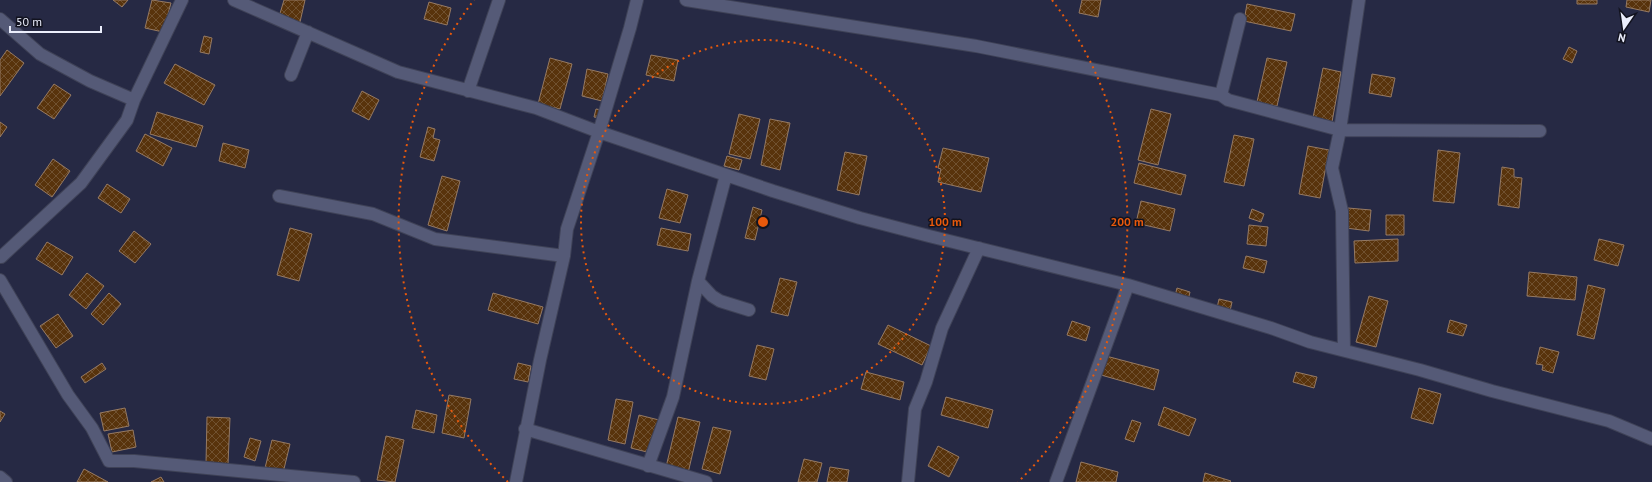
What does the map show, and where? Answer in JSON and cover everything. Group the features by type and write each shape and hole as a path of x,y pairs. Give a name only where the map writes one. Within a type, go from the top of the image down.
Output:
{"street":[{"path":"1,256 81,183 127,120 134,100 182,0"},
{"path":"234,0 398,72 536,108 599,132 860,218 1128,285 1271,328 1310,342 1609,421 1652,439"},
{"path":"468,91 499,0"},
{"path":"516,482 525,429 564,256 567,229 599,132 637,0"},
{"path":"686,0 976,46 1221,95 1228,100 1340,130 1540,131"},
{"path":"1344,350 1342,211 1332,168 1340,130 1359,0"},
{"path":"0,19 40,54 90,80 134,100"},
{"path":"1221,95 1240,19"},
{"path":"291,75 308,32"},
{"path":"648,466 673,397 698,281 726,175"},
{"path":"279,196 373,214 435,239 564,256"},
{"path":"908,482 915,409 926,382 942,328 980,248"},
{"path":"0,280 68,395 92,428 109,461 134,461 354,482"},
{"path":"698,281 712,296 720,301 749,310"},
{"path":"1056,482 1128,285"},
{"path":"525,429 706,482"},
{"path":"0,477 6,482"}],"building":[{"path":"113,0 128,0 122,7"},
{"path":"152,0 171,3 163,32 145,28"},
{"path":"284,0 305,0 300,22 279,17"},
{"path":"1082,0 1101,0 1098,17 1079,13"},
{"path":"1577,0 1597,0 1597,4 1577,4"},
{"path":"1627,0 1651,0 1649,12 1626,7"},
{"path":"429,2 451,8 447,25 424,19"},
{"path":"1247,4 1295,14 1291,31 1244,21"},
{"path":"204,36 212,38 209,54 200,52"},
{"path":"1569,47 1577,51 1572,63 1563,59"},
{"path":"7,50 24,63 0,96 0,60"},
{"path":"651,55 678,60 674,81 646,75"},
{"path":"550,58 572,64 560,109 538,104"},
{"path":"1267,58 1287,62 1277,106 1257,102"},
{"path":"175,64 215,85 204,105 164,83"},
{"path":"1323,68 1341,72 1332,122 1313,118"},
{"path":"587,69 608,74 602,101 582,96"},
{"path":"1372,74 1395,78 1391,97 1369,93"},
{"path":"54,84 71,95 54,119 37,108"},
{"path":"362,91 379,100 369,120 352,111"},
{"path":"596,109 602,110 600,118 594,117"},
{"path":"1151,109 1171,114 1158,165 1138,160"},
{"path":"157,112 203,126 196,147 150,134"},
{"path":"739,114 760,119 750,159 729,154"},
{"path":"770,119 790,123 780,170 761,165"},
{"path":"0,122 7,127 0,137"},
{"path":"428,127 435,129 433,138 440,140 434,161 420,157"},
{"path":"145,134 172,148 163,166 136,151"},
{"path":"1234,135 1254,139 1244,186 1224,182"},
{"path":"223,143 249,150 245,168 219,161"},
{"path":"1308,146 1329,150 1320,198 1299,194"},
{"path":"943,148 989,158 981,192 938,182 941,169 938,168"},
{"path":"1438,150 1460,153 1454,203 1433,201"},
{"path":"845,152 867,156 859,195 837,190"},
{"path":"727,156 742,160 739,170 724,166"},
{"path":"53,159 70,171 52,197 35,185"},
{"path":"1139,163 1186,175 1181,195 1134,183"},
{"path":"1502,167 1514,169 1514,177 1522,178 1519,208 1498,205"},
{"path":"442,176 460,181 447,231 428,225"},
{"path":"107,184 130,199 121,213 98,198"},
{"path":"667,189 688,195 680,223 659,218"},
{"path":"1141,201 1175,209 1170,231 1136,223"},
{"path":"753,207 762,210 755,240 745,238"},
{"path":"1348,208 1371,210 1369,231 1346,228"},
{"path":"1252,209 1264,214 1261,222 1249,218"},
{"path":"1386,215 1404,215 1404,235 1386,235"},
{"path":"1249,225 1268,227 1266,246 1247,244"},
{"path":"290,228 312,234 299,281 277,275"},
{"path":"661,228 691,234 688,251 657,245"},
{"path":"134,231 151,244 135,263 119,251"},
{"path":"1398,239 1398,261 1355,263 1354,241"},
{"path":"1599,239 1624,245 1618,266 1594,260"},
{"path":"47,242 73,257 62,275 36,259"},
{"path":"1246,256 1267,261 1264,273 1243,268"},
{"path":"1529,272 1577,277 1575,300 1527,296"},
{"path":"87,273 104,286 86,309 69,295"},
{"path":"780,278 797,282 788,316 771,312"},
{"path":"1588,285 1605,289 1594,339 1577,335"},
{"path":"1177,288 1190,292 1188,300 1175,296"},
{"path":"109,293 121,304 103,325 91,314"},
{"path":"493,293 543,307 538,324 488,310"},
{"path":"1369,296 1388,301 1376,347 1356,342"},
{"path":"1219,299 1232,302 1230,311 1217,308"},
{"path":"58,314 73,336 56,348 40,326"},
{"path":"1450,320 1467,325 1463,336 1447,332"},
{"path":"1072,321 1090,327 1086,341 1067,335"},
{"path":"888,325 931,346 922,365 878,344"},
{"path":"757,345 774,349 766,380 749,376"},
{"path":"1540,347 1559,352 1553,373 1542,370 1543,365 1536,364"},
{"path":"1106,356 1159,370 1154,390 1101,375"},
{"path":"102,363 106,369 85,383 81,377"},
{"path":"518,363 531,366 528,382 514,379"},
{"path":"866,372 904,382 900,400 861,389"},
{"path":"1296,372 1317,377 1314,388 1293,382"},
{"path":"1419,388 1441,394 1433,424 1411,418"},
{"path":"449,395 471,399 464,438 442,433"},
{"path":"946,397 993,410 988,428 941,415"},
{"path":"616,399 633,402 625,444 608,440"},
{"path":"1164,407 1196,419 1189,436 1158,425"},
{"path":"125,408 129,426 104,431 100,413"},
{"path":"416,410 437,415 434,433 412,428"},
{"path":"0,411 5,414 0,422"},
{"path":"639,415 659,420 651,453 631,448"},
{"path":"207,417 230,418 228,464 206,463"},
{"path":"678,417 700,422 688,473 666,467"},
{"path":"1132,420 1141,423 1134,442 1125,439"},
{"path":"713,427 731,431 720,474 702,469"},
{"path":"133,430 136,447 112,452 108,434"},
{"path":"386,436 404,440 395,482 377,480"},
{"path":"250,438 261,441 255,461 244,457"},
{"path":"272,440 290,444 283,473 265,468"},
{"path":"938,446 959,457 949,477 928,466"},
{"path":"804,459 822,463 817,482 798,482"},
{"path":"1081,462 1118,472 1116,482 1076,482"},
{"path":"830,467 849,470 847,482 827,482"},
{"path":"84,469 108,482 77,482"},
{"path":"1205,473 1231,481 1203,482"},
{"path":"161,477 164,482 151,482"}]}
